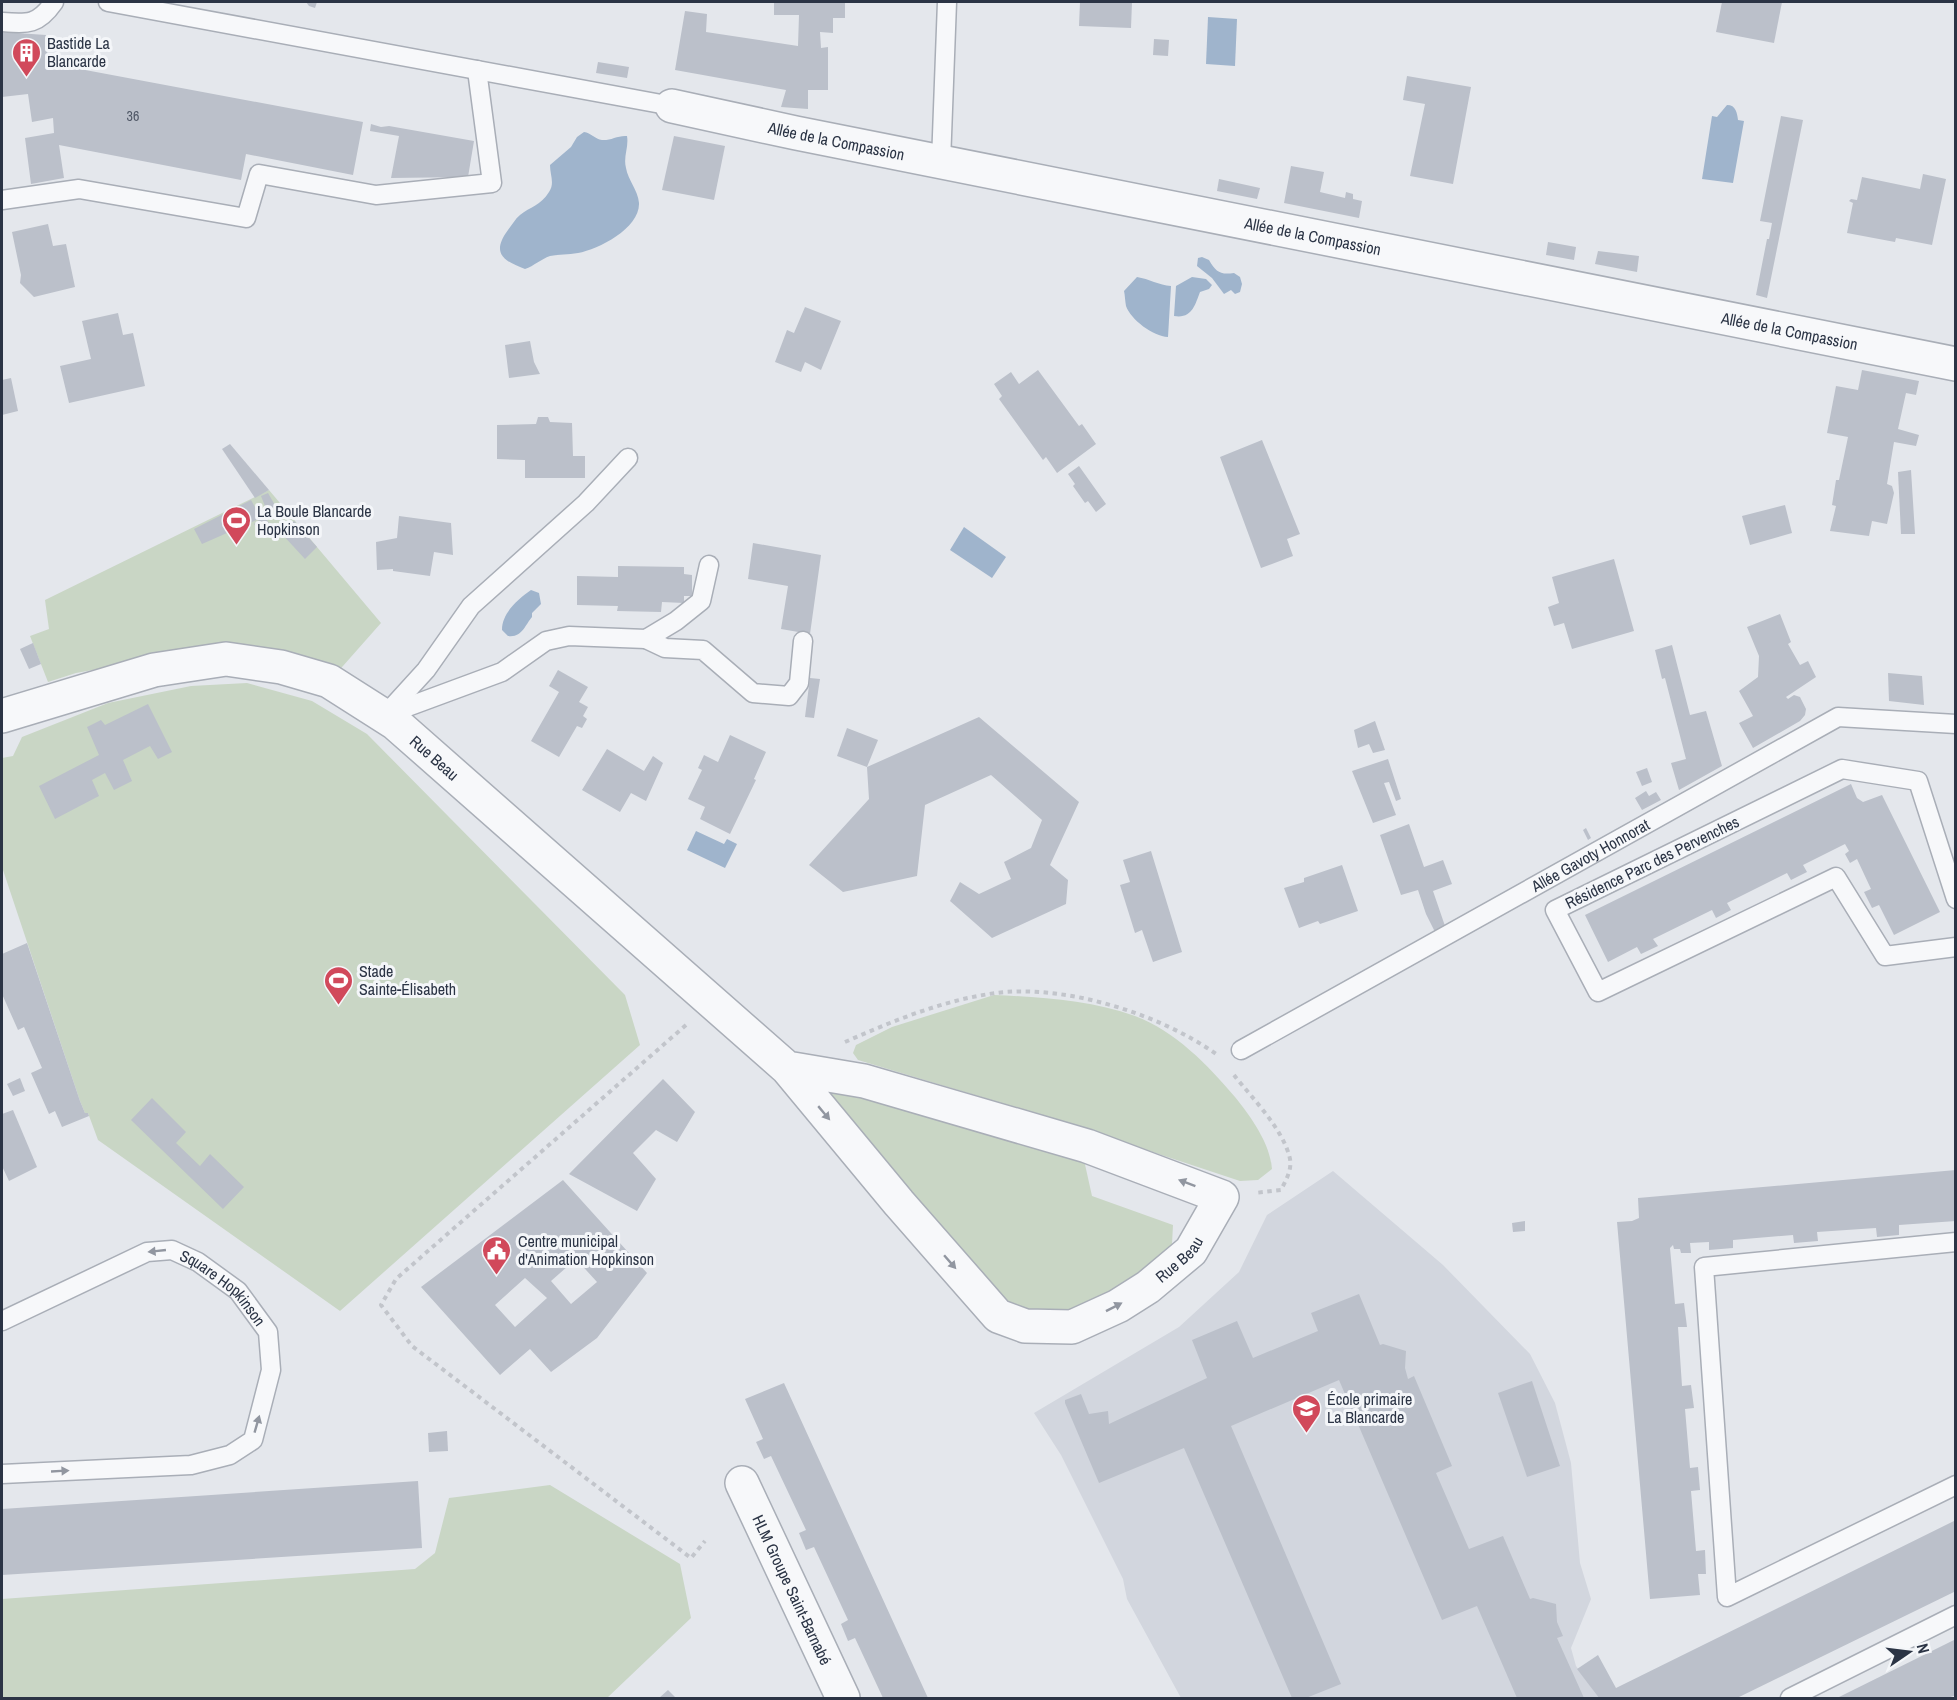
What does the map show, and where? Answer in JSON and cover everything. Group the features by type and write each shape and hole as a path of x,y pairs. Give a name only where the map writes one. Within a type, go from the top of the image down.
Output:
{"street":[{"name":"Allée de la Compassion","path":"672,106 941,162 1956,364"},
{"name":"Rue Beau","path":"2,713 154,670 226,659 281,667 328,681 395,723 787,1068 907,1212 998,1316 1025,1326 1072,1326 1118,1306 1148,1287 1191,1251 1222,1197"},
{"path":"787,1068 864,1081 1075,1143 1222,1197"},
{"name":"HLM Groupe Saint-Barnabé","path":"742,1483 843,1698"}],"lane":[{"path":"2,22 23,23 44,17 54,2"},
{"path":"108,2 672,106"},
{"path":"941,162 947,2"},
{"path":"2,200 79,189 246,218 259,174 376,195 492,183 477,70"},
{"path":"383,716 426,670 471,606 586,503 628,458"},
{"path":"646,639 676,621 700,601 709,565"},
{"path":"383,716 502,672 546,641 569,636 646,639 665,648 703,650 753,693 789,696 799,683 802,641"},
{"name":"Allée Gavoty Honnorat","path":"1241,1050 1838,717 1956,724"},
{"name":"Résidence Parc des Pervenches","path":"1956,899 1918,781 1842,769 1555,910 1598,992 1836,877 1885,956 1956,947"},
{"path":"1956,1242 1704,1267 1727,1597 1956,1485"},
{"name":"Square Hopkinson","path":"2,1321 147,1252 172,1250 198,1262 238,1291 268,1332 271,1370 253,1440 230,1455 191,1465 2,1474"},
{"path":"1790,1698 1956,1615"}],"path":[{"path":"839,1045 899,1018 944,1005 996,993 1032,991 1065,995 1138,1013 1200,1043 1223,1062"},
{"path":"705,1541 691,1558 412,1346 381,1305 396,1279 713,1002"},
{"path":"1222,1197 1281,1190 1289,1176 1291,1160 1284,1142 1272,1124 1230,1070"}],"shaded area":[{"name":"École primaire La Blancarde","path":"1333,1171 1443,1265 1530,1354 1555,1403 1571,1463 1580,1563 1591,1599 1571,1648 1576,1666 1599,1698 1181,1698 1127,1599 1123,1579 1061,1455 1034,1413 1179,1327 1239,1272 1267,1215"}],"green space":[{"name":"La Boule Blancarde Hopkinson","path":"269,490 381,623 335,675 214,648 76,673 48,682 30,636 49,629 45,600"},
{"name":"Stade Sainte-Élisabeth","path":"247,683 312,701 367,734 625,995 640,1045 340,1311 98,1140 88,1113 85,1113 80,1101 2,867 2,758 13,756 22,737 108,703 191,686"},
{"path":"994,995 1047,998 1101,1006 1135,1016 1164,1030 1202,1061 1241,1105 1264,1140 1272,1169 1258,1180 1240,1181 1038,1114 858,1060 853,1053 856,1045 892,1027"},
{"path":"838,1090 1084,1160 1092,1196 1173,1225 1172,1244 1145,1274 1090,1306 1045,1315 1007,1309 827,1093"},
{"path":"550,1485 680,1564 691,1618 607,1698 2,1698 2,1599 415,1569 435,1553 449,1498"}],"water":[{"path":"1208,17 1237,19 1235,66 1206,64"},
{"path":"1727,105 1734,108 1738,120 1744,121 1733,183 1702,179 1712,116 1717,117"},
{"path":"584,132 602,140 627,136 625,164 639,203 638,212 633,221 617,236 587,251 550,256 525,269 511,263 505,259 500,250 503,238 518,217 546,196 552,185 550,165"},
{"path":"1198,258 1209,260 1219,272 1234,273 1240,277 1242,284 1240,292 1235,294 1231,290 1224,294 1212,278 1197,266"},
{"path":"1137,277 1171,286 1168,337 1149,330 1138,322 1126,306 1124,291"},
{"path":"1192,277 1206,279 1212,285 1209,289 1200,292 1189,313 1174,316 1176,286"},
{"path":"964,527 1006,557 992,578 950,550"},
{"path":"531,590 539,593 541,604 532,613 532,617 520,633 508,636 502,630 508,612"},
{"path":"696,831 724,844 727,839 737,844 725,868 687,850"}],"building":[{"path":"306,2 317,2 315,8"},
{"path":"774,2 845,2 845,18 833,18 833,33 820,32 821,48 828,47 828,90 808,90 808,109 781,107 786,90 675,70 685,11 707,14 706,32 798,46 799,15 774,15"},
{"path":"1080,2 1132,2 1131,28 1079,26"},
{"path":"1722,2 1782,2 1774,43 1716,32"},
{"path":"2,32 46,35 48,63 363,122 353,175 246,154 241,180 59,145 64,178 31,184 25,138 54,133 53,118 32,122 28,94 2,97"},
{"path":"1154,39 1169,40 1168,56 1153,55"},
{"path":"598,62 629,67 627,78 596,73"},
{"path":"1407,76 1471,87 1453,184 1410,176 1425,104 1403,100"},
{"path":"1781,116 1803,120 1767,298 1756,295 1772,223 1760,221"},
{"path":"371,124 474,141 468,177 391,178 399,136 370,131"},
{"path":"674,136 725,146 714,200 662,190"},
{"path":"1291,166 1324,172 1320,192 1345,198 1346,192 1353,194 1353,199 1362,201 1359,218 1284,203"},
{"path":"1923,174 1946,179 1932,245 1896,238 1895,242 1847,233 1853,203 1849,201 1857,200 1862,177 1920,189"},
{"path":"1219,179 1260,188 1257,199 1217,191"},
{"path":"48,224 53,246 66,244 75,287 34,297 20,283 21,275 12,232"},
{"path":"1548,242 1576,247 1574,260 1546,255"},
{"path":"1598,251 1639,256 1637,272 1595,264"},
{"path":"805,307 841,321 821,370 805,362 801,372 775,362 787,330 794,333"},
{"path":"118,313 123,335 133,333 145,386 69,403 60,366 91,359 82,321"},
{"path":"530,341 534,362 540,374 509,378 505,345"},
{"path":"1038,370 1079,426 1082,424 1096,444 1057,473 1046,457 1043,460 999,399 1002,396 994,384 1011,372 1019,384"},
{"path":"1862,370 1919,381 1916,395 1906,393 1898,429 1919,435 1916,446 1894,442 1887,484 1892,486 1894,493 1887,524 1872,521 1869,536 1830,531 1836,506 1832,505 1836,480 1839,480 1848,437 1827,433 1836,386 1858,390"},
{"path":"11,378 18,411 2,415 2,380"},
{"path":"538,417 548,417 550,422 572,423 573,456 585,456 585,478 525,478 525,460 497,459 497,425 536,424"},
{"path":"1262,440 1300,534 1287,539 1293,556 1261,568 1220,457"},
{"path":"230,444 269,490 255,498 222,449"},
{"path":"1079,466 1106,504 1096,512 1088,501 1085,503 1068,474"},
{"path":"1911,470 1915,534 1901,534 1898,472"},
{"path":"268,493 276,507 267,511 261,496"},
{"path":"251,500 261,518 202,544 194,529"},
{"path":"1785,505 1792,533 1750,545 1742,516"},
{"path":"264,516 272,527 262,535 254,524"},
{"path":"399,516 451,523 453,555 434,552 430,576 393,571 393,569 377,570 376,542 397,538"},
{"path":"294,521 317,547 305,559 281,533"},
{"path":"753,543 821,555 810,634 781,629 788,586 748,579"},
{"path":"1614,559 1634,631 1572,649 1564,623 1554,626 1548,607 1559,603 1552,577"},
{"path":"618,566 684,567 684,574 692,575 692,596 684,596 684,603 662,602 661,612 617,611 618,606 577,605 577,576 618,577"},
{"path":"1780,614 1791,642 1788,644 1800,665 1808,661 1816,677 1786,697 1788,699 1794,695 1800,697 1806,709 1800,721 1753,748 1739,723 1753,716 1739,691 1758,677 1759,656 1747,627"},
{"path":"33,643 41,664 29,669 20,649"},
{"path":"1672,645 1690,715 1706,711 1722,766 1679,790 1671,763 1686,759 1665,678 1662,679 1655,650"},
{"path":"558,670 588,687 579,702 588,707 583,716 587,719 582,728 577,726 559,757 531,741 559,692 549,686"},
{"path":"1888,673 1922,676 1924,705 1889,701"},
{"path":"810,678 820,679 814,718 805,717"},
{"path":"148,704 172,752 158,759 150,746 123,760 132,781 114,790 105,773 92,780 99,796 55,819 39,786 99,755 87,727 101,720 105,725"},
{"path":"979,717 1079,802 1050,865 1068,880 1066,904 992,938 950,901 960,882 979,894 1011,879 1004,862 1031,848 1042,820 991,775 925,805 917,876 843,892 809,865 869,799 867,767"},
{"path":"1375,721 1385,750 1373,753 1369,744 1358,748 1354,730"},
{"path":"847,728 878,740 867,767 837,756"},
{"path":"730,735 766,752 754,779 756,780 730,834 700,819 705,807 688,799 702,770 698,768 704,755 718,762"},
{"path":"607,749 644,771 653,756 663,763 646,801 631,793 620,812 582,790"},
{"path":"1388,759 1401,799 1396,801 1389,782 1384,783 1396,815 1373,823 1352,771"},
{"path":"1647,768 1652,782 1642,786 1636,772"},
{"path":"1851,784 1857,798 1863,802 1882,795 1940,912 1894,935 1879,905 1872,908 1864,892 1871,889 1857,859 1850,863 1845,854 1849,851 1845,844 1803,865 1807,872 1791,880 1787,873 1727,903 1731,910 1716,918 1712,910 1653,939 1658,946 1641,954 1637,947 1608,962 1585,915"},
{"path":"1646,791 1649,796 1656,792 1661,800 1642,810 1635,798"},
{"path":"1409,824 1424,867 1443,860 1452,884 1433,891 1445,926 1435,932 1418,890 1401,895 1380,835"},
{"path":"1586,828 1591,838 1588,840 1583,830"},
{"path":"1151,851 1182,952 1153,962 1142,930 1135,933 1120,885 1130,882 1123,860"},
{"path":"1342,865 1358,911 1320,924 1318,921 1299,928 1284,888 1304,882 1304,878"},
{"path":"27,943 80,1101 85,1113 89,1116 62,1127 55,1111 49,1114 31,1073 42,1068 24,1027 18,1030 2,994 2,954"},
{"path":"20,1078 25,1091 13,1096 7,1084"},
{"path":"663,1079 695,1112 677,1142 656,1130 633,1153 656,1179 637,1211 569,1174"},
{"path":"152,1098 186,1132 176,1143 200,1166 210,1154 244,1187 223,1209 131,1120"},
{"path":"13,1110 37,1167 9,1181 2,1166 2,1114"},
{"path":"1956,1170 1956,1221 1899,1225 1899,1235 1877,1237 1876,1228 1817,1232 1818,1241 1794,1243 1793,1235 1733,1240 1733,1248 1709,1250 1709,1242 1690,1243 1691,1253 1681,1253 1680,1249 1674,1249 1673,1245 1670,1248 1675,1304 1684,1303 1687,1327 1678,1327 1682,1386 1691,1385 1694,1408 1685,1409 1690,1468 1698,1467 1700,1490 1691,1491 1696,1551 1705,1550 1706,1574 1698,1574 1700,1595 1650,1599 1617,1222 1639,1218 1638,1198"},
{"name":"Centre municipal d'Animation Hopkinson","path":"563,1180 647,1273 597,1338 551,1372 530,1349 500,1375 421,1287","holes":["576,1259 597,1282 571,1304 551,1281","525,1278 547,1298 515,1327 495,1305"]},
{"path":"1525,1221 1525,1231 1513,1232 1512,1223"},
{"path":"1359,1294 1380,1345 1406,1351 1405,1368 1408,1379 1414,1376 1452,1466 1436,1473 1469,1549 1503,1536 1530,1599 1556,1604 1557,1622 1563,1636 1557,1638 1584,1698 1517,1698 1477,1606 1442,1620 1339,1380 1231,1426 1341,1684 1306,1698 1292,1698 1184,1448 1099,1483 1065,1400 1081,1394 1089,1414 1108,1411 1109,1424 1207,1378 1192,1340 1237,1321 1253,1358 1318,1331 1311,1313"},
{"path":"1532,1381 1560,1466 1527,1477 1498,1393"},
{"path":"784,1383 928,1698 883,1698 855,1638 848,1641 841,1624 848,1620 814,1547 806,1550 799,1533 806,1530 771,1456 764,1459 756,1442 763,1439 745,1399"},
{"path":"447,1431 448,1451 429,1452 428,1433"},
{"path":"418,1481 422,1548 2,1575 2,1509"},
{"path":"1956,1520 1956,1591 1737,1698 1599,1698 1577,1669 1598,1655 1616,1688"},
{"path":"1956,1639 1956,1695 1948,1698 1837,1698"},
{"path":"668,1690 676,1698 659,1698"}],"place":[{"name":"Bastide La Blancarde","path":"26,78"},
{"name":"La Boule Blancarde Hopkinson","path":"236,546"},
{"name":"Stade Sainte-Élisabeth","path":"338,1006"},
{"name":"Centre municipal d'Animation Hopkinson","path":"497,1276"},
{"name":"École primaire La Blancarde","path":"1306,1434"}]}
